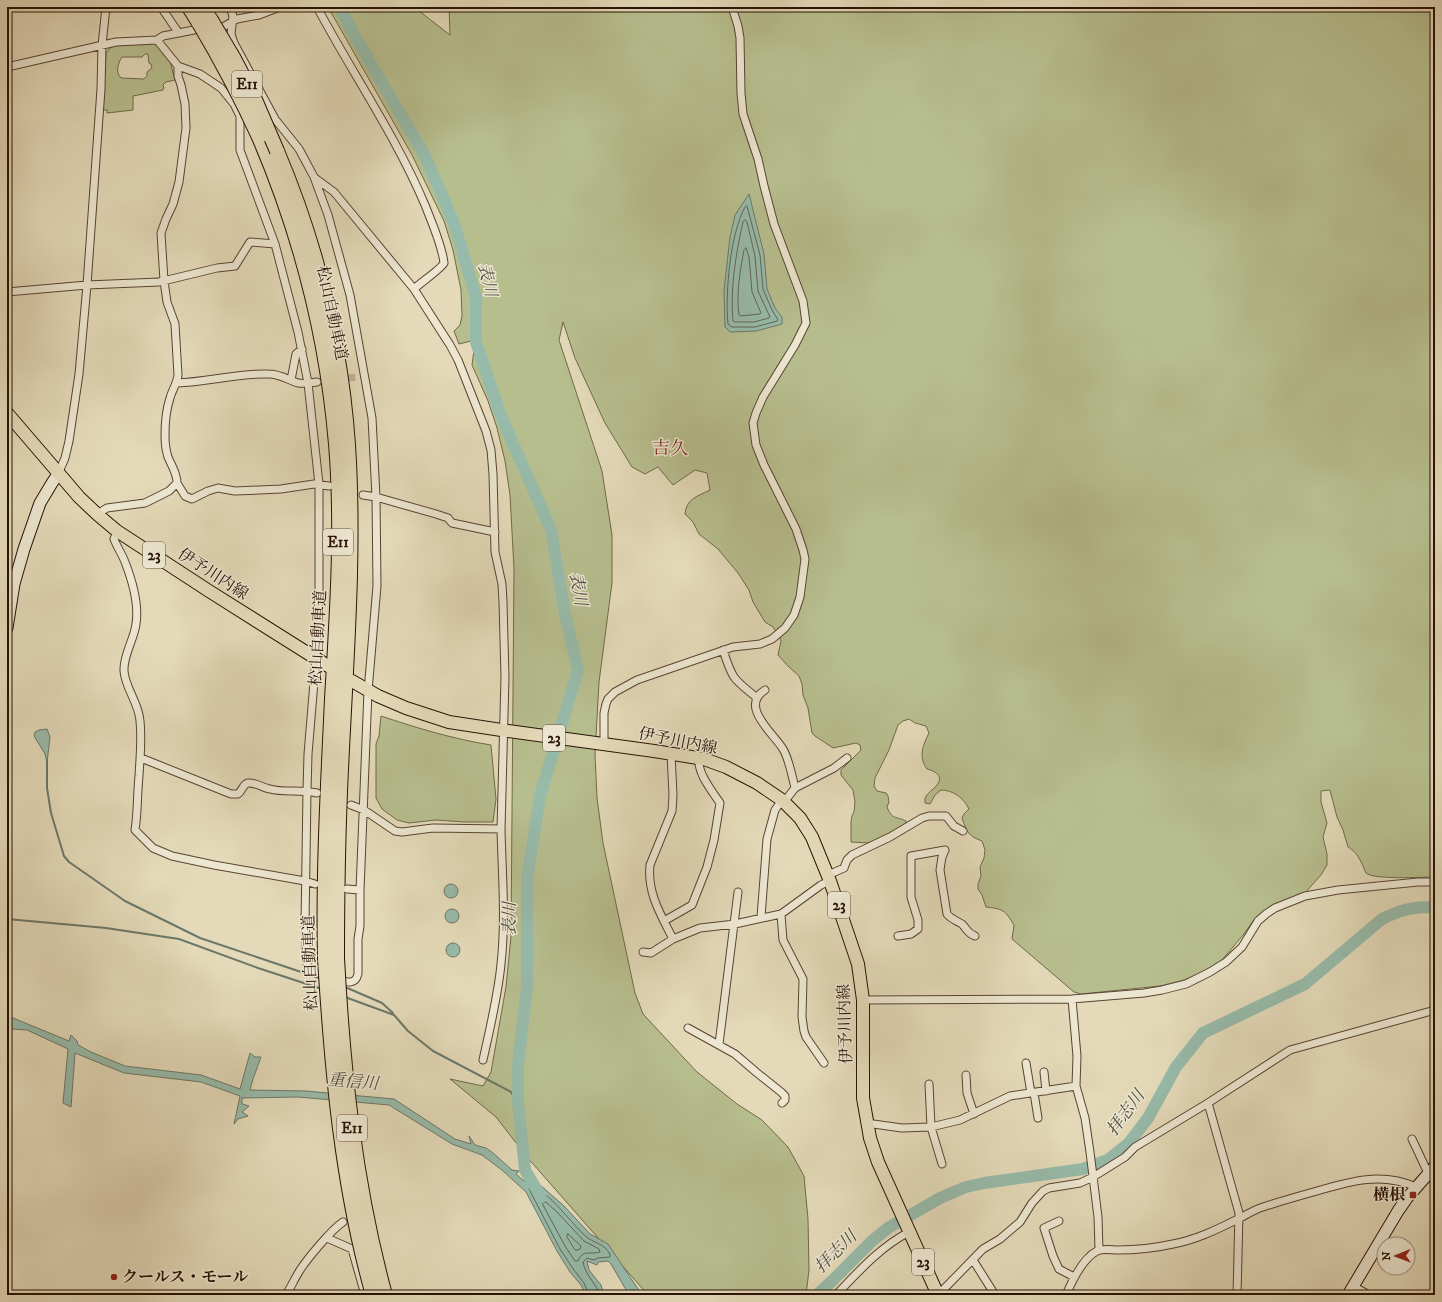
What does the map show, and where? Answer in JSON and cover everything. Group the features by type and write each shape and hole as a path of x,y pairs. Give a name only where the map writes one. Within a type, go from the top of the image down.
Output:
{"highway":[{"name":"松山自動車道","path":"189,7 205,22 233,57 253,95 294,192 321,281 333,336 341,386 348,444 350,594 331,958 350,1119 369,1229 385,1295"},
{"name":"松山自動車道","path":"202,7 205,22 259,137 278,182 295,231 310,284 322,338 330,387 336,445 339,511 338,594 326,849 331,958 331,1054 348,1180 372,1295"}],"main road":[{"name":"伊予川内線","path":"7,414 83,502 117,531 328,666"},
{"name":"伊予川内線","path":"352,681 378,696 434,718 466,725 699,758 726,767 746,777 783,801 800,818 809,831 829,878 858,964 863,1000 862,1084 864,1110 870,1138 878,1162 938,1295"}],"street":[{"path":"7,628 10,585 40,503 64,462 70,441 79,374 87,285 101,89 102,45 106,7"},
{"path":"161,7 178,32"},
{"path":"157,40 178,66 200,74 228,94 240,116 240,150 274,244 289,293 302,349 308,383 319,484 319,590 316,658 308,754 307,791 305,881 307,964 309,968 320,973 350,983 354,982 358,974 368,690 377,586 376,497 372,418 361,376 350,295 328,215 314,177 299,149 275,119 234,43 231,34 232,16 230,7"},
{"path":"7,67 116,42 157,40 163,36 178,32 223,27 231,24 237,19 257,16 280,7"},
{"path":"317,7 400,153 418,188 430,218 444,263 442,267 427,277 414,289"},
{"path":"602,744 605,709 608,698 612,695 637,680 723,650 733,647 760,644 772,639 785,628 794,615 800,597 805,559 796,529 764,465 756,444 753,423 763,397 795,345 806,323 806,315 803,302 774,224 758,159 743,114 740,93 740,38 732,7"},
{"path":"178,66 178,76 185,104 186,128 179,182 174,204 162,226 161,233 167,302 175,324 177,383 169,400 165,422 165,437 167,455 176,472 177,483 185,496 192,499 218,488 235,491 281,489 307,484 329,486"},
{"path":"240,116 275,119"},
{"path":"314,177 334,192 414,289 458,360 486,431 491,450 495,552 502,584 503,602 506,731 501,829 503,920 501,963 484,1060"},
{"path":"7,292 87,285 159,282 217,268 232,268 235,266 250,242 274,244"},
{"path":"291,380 296,354 302,349"},
{"path":"177,383 201,382 261,374 279,375 300,383 317,382"},
{"path":"98,516 107,508 145,503 169,490 177,483"},
{"path":"363,495 376,497 436,514 448,518 452,523 495,532"},
{"path":"117,531 114,539 127,569 135,599 137,615 135,630 126,657 124,672 140,720 141,758 138,809 135,830 153,848 172,856 315,884"},
{"path":"723,650 733,677 737,683 756,697"},
{"path":"765,690 756,697 756,709 763,724 784,750 795,788"},
{"path":"671,753 673,795 672,811 649,871 652,893 659,912 673,939"},
{"path":"141,758 231,794 238,794 246,784 251,783 270,790 307,791 317,793"},
{"path":"664,921 692,905 707,867 714,840 720,803 703,776 698,764 699,758"},
{"path":"761,917 767,839 774,810 795,788 834,768 848,758"},
{"path":"351,805 364,810 396,830 402,832 433,828 501,829"},
{"path":"643,952 651,953 673,939 700,928 735,924 761,917 781,914 844,868 847,860 852,855 890,837 922,818 929,816 946,816 954,826 963,831"},
{"path":"898,936 912,934 918,929 918,920 911,897 911,856 945,850 940,870 945,891 947,914 950,918 964,926 968,933 974,936"},
{"path":"863,1000 1072,999 1162,990 1186,984 1226,962 1242,946 1258,921 1266,914 1275,908 1305,896 1338,890 1435,882"},
{"path":"347,889 360,890"},
{"path":"719,1044 738,892"},
{"path":"781,914 783,940 803,979 802,1017 804,1031 806,1037 824,1063"},
{"path":"1072,999 1077,1056 1076,1086 1085,1118 1090,1152 1098,1217 1099,1250"},
{"path":"938,1295 983,1249 1000,1239 1020,1222 1032,1203 1049,1188 1080,1183 1093,1176 1125,1157 1135,1147 1208,1103 1290,1050 1435,1010"},
{"path":"688,1028 735,1054 785,1096 785,1100 782,1103"},
{"path":"1026,1063 1038,1118"},
{"path":"1044,1072 1046,1090"},
{"path":"966,1075 967,1093 974,1114"},
{"path":"929,1084 931,1127 942,1164"},
{"path":"866,1123 902,1128 931,1127 946,1124 974,1114 1010,1096 1076,1086"},
{"path":"1208,1103 1239,1213 1237,1295"},
{"path":"1412,1139 1427,1177"},
{"path":"1066,1295 1074,1277 1091,1255 1099,1250 1149,1248 1175,1244 1204,1234 1238,1219 1251,1211 1351,1181 1368,1179 1400,1181 1427,1177"},
{"path":"1369,1295 1350,1290 1398,1211 1427,1177"},
{"path":"1059,1221 1044,1228 1053,1256 1059,1268 1074,1277"},
{"path":"286,1295 300,1270 327,1238 343,1222"},
{"path":"836,1295 865,1264 908,1230"},
{"path":"327,1238 352,1249 365,1295"},
{"path":"973,1260 995,1295"}],"shaded area":[{"path":"328,7 414,7 450,35 449,7 1435,7 1435,877 1378,877 1366,873 1358,857 1353,850 1348,847 1337,817 1330,790 1321,791 1321,802 1327,823 1323,837 1327,854 1327,865 1321,875 1304,894 1268,909 1253,921 1222,960 1208,970 1184,980 1160,986 1081,994 1074,992 1012,939 1014,925 1006,913 986,907 982,895 978,889 981,876 980,867 984,858 985,850 982,841 971,835 965,827 962,818 969,809 964,801 958,795 950,791 941,790 935,795 930,804 925,803 926,796 937,785 940,779 938,774 927,769 924,764 922,751 929,733 926,726 915,723 909,719 898,725 889,750 875,778 874,786 877,791 886,793 888,796 889,802 887,807 891,814 906,821 906,824 885,837 869,843 851,842 851,822 855,802 853,790 841,775 841,770 861,750 860,745 856,743 833,748 812,733 808,708 803,695 802,684 799,676 778,655 781,641 779,636 773,627 765,622 753,602 749,590 738,573 718,549 699,534 693,522 685,514 690,501 710,490 707,473 695,470 673,485 658,467 645,474 632,467 605,423 575,358 563,322 559,340 602,471 612,535 612,583 599,682 595,755 597,798 603,843 635,993 643,1014 697,1072 737,1104 762,1120 788,1147 804,1176 808,1219 809,1270 806,1295 648,1295 527,1157 496,1117 450,1079 483,1086 491,1072 506,987 511,936 514,569 510,495 505,461 497,428 488,401 472,365 474,350 471,341 459,344 454,331 460,325 462,316 461,290 453,250 444,221 412,155"},
{"path":"156,42 170,61 175,80 166,82 163,85 163,90 133,96 133,110 107,113 107,110 103,110 106,53 115,45","holes":["145,54 148,54 149,63 151,64 152,68 147,72 147,76 144,79 121,78 119,76 118,68 122,57 142,57"]},
{"path":"381,716 435,733 491,745 496,799 493,822 436,820 409,823 397,820 382,809 376,798 376,744 379,736"}],"water":[{"path":"749,194 764,254 767,289 775,308 782,317 782,324 756,331 730,332 725,327 724,291 730,237 735,215"},
{"path":"47,729 50,737 47,763 45,754 34,736 35,732"},
{"path":"451,884 456,886 458,891 456,896 451,898 446,896 444,891 446,886"},
{"path":"452,909 457,911 459,916 457,921 452,923 447,921 445,916 447,911"},
{"path":"453,943 458,945 460,950 458,955 453,957 448,955 446,950 448,945"},
{"path":"13,1018 69,1041 71,1035 77,1041 78,1045 125,1066 201,1075 240,1089 250,1053 255,1057 261,1057 250,1090 306,1091 394,1099 455,1139 471,1144 469,1136 475,1145 486,1148 512,1170 519,1171 516,1174 524,1181 539,1184 564,1206 590,1234 608,1244 642,1295 629,1295 608,1261 598,1262 597,1265 587,1261 589,1270 601,1285 604,1295 586,1295 581,1285 570,1272 557,1251 526,1192 502,1170 482,1155 452,1144 389,1105 298,1097 242,1098 242,1104 249,1106 242,1112 248,1116 238,1119 234,1124 240,1096 201,1082 124,1073 75,1053 71,1107 63,1103 68,1049 27,1030 12,1029 7,1033 7,1020"}],"waterway":[{"name":"表川","path":"340,7 353,33 425,156 454,223 476,297 476,342 501,416 551,530 565,614 578,670 540,796 527,880 527,986 518,1066 518,1103 525,1170 541,1197"},
{"path":"47,760 47,788 51,813 64,856 69,862 125,901 200,938 322,979"},
{"name":"拝志川","path":"817,1295 872,1241 888,1228 940,1198 966,1187 984,1183 1083,1169 1108,1160 1129,1143 1148,1118 1176,1067 1203,1033 1305,984 1382,919 1408,909 1435,907"},
{"path":"7,919 106,928 179,939 258,968 322,989"},
{"path":"345,987 382,1003 393,1013"},
{"path":"345,997 394,1015 408,1031 433,1051 511,1092 518,1103"}],"tunnel":[{"path":"317,382 357,377"}],"place":[{"name":"横根","path":"1413,1195"},
{"name":"クールス・モール","path":"114,1277"}],"district":[{"name":"吉久","path":"670,449"}],"water label":[{"name":"重信川","path":"353,1082"}]}
